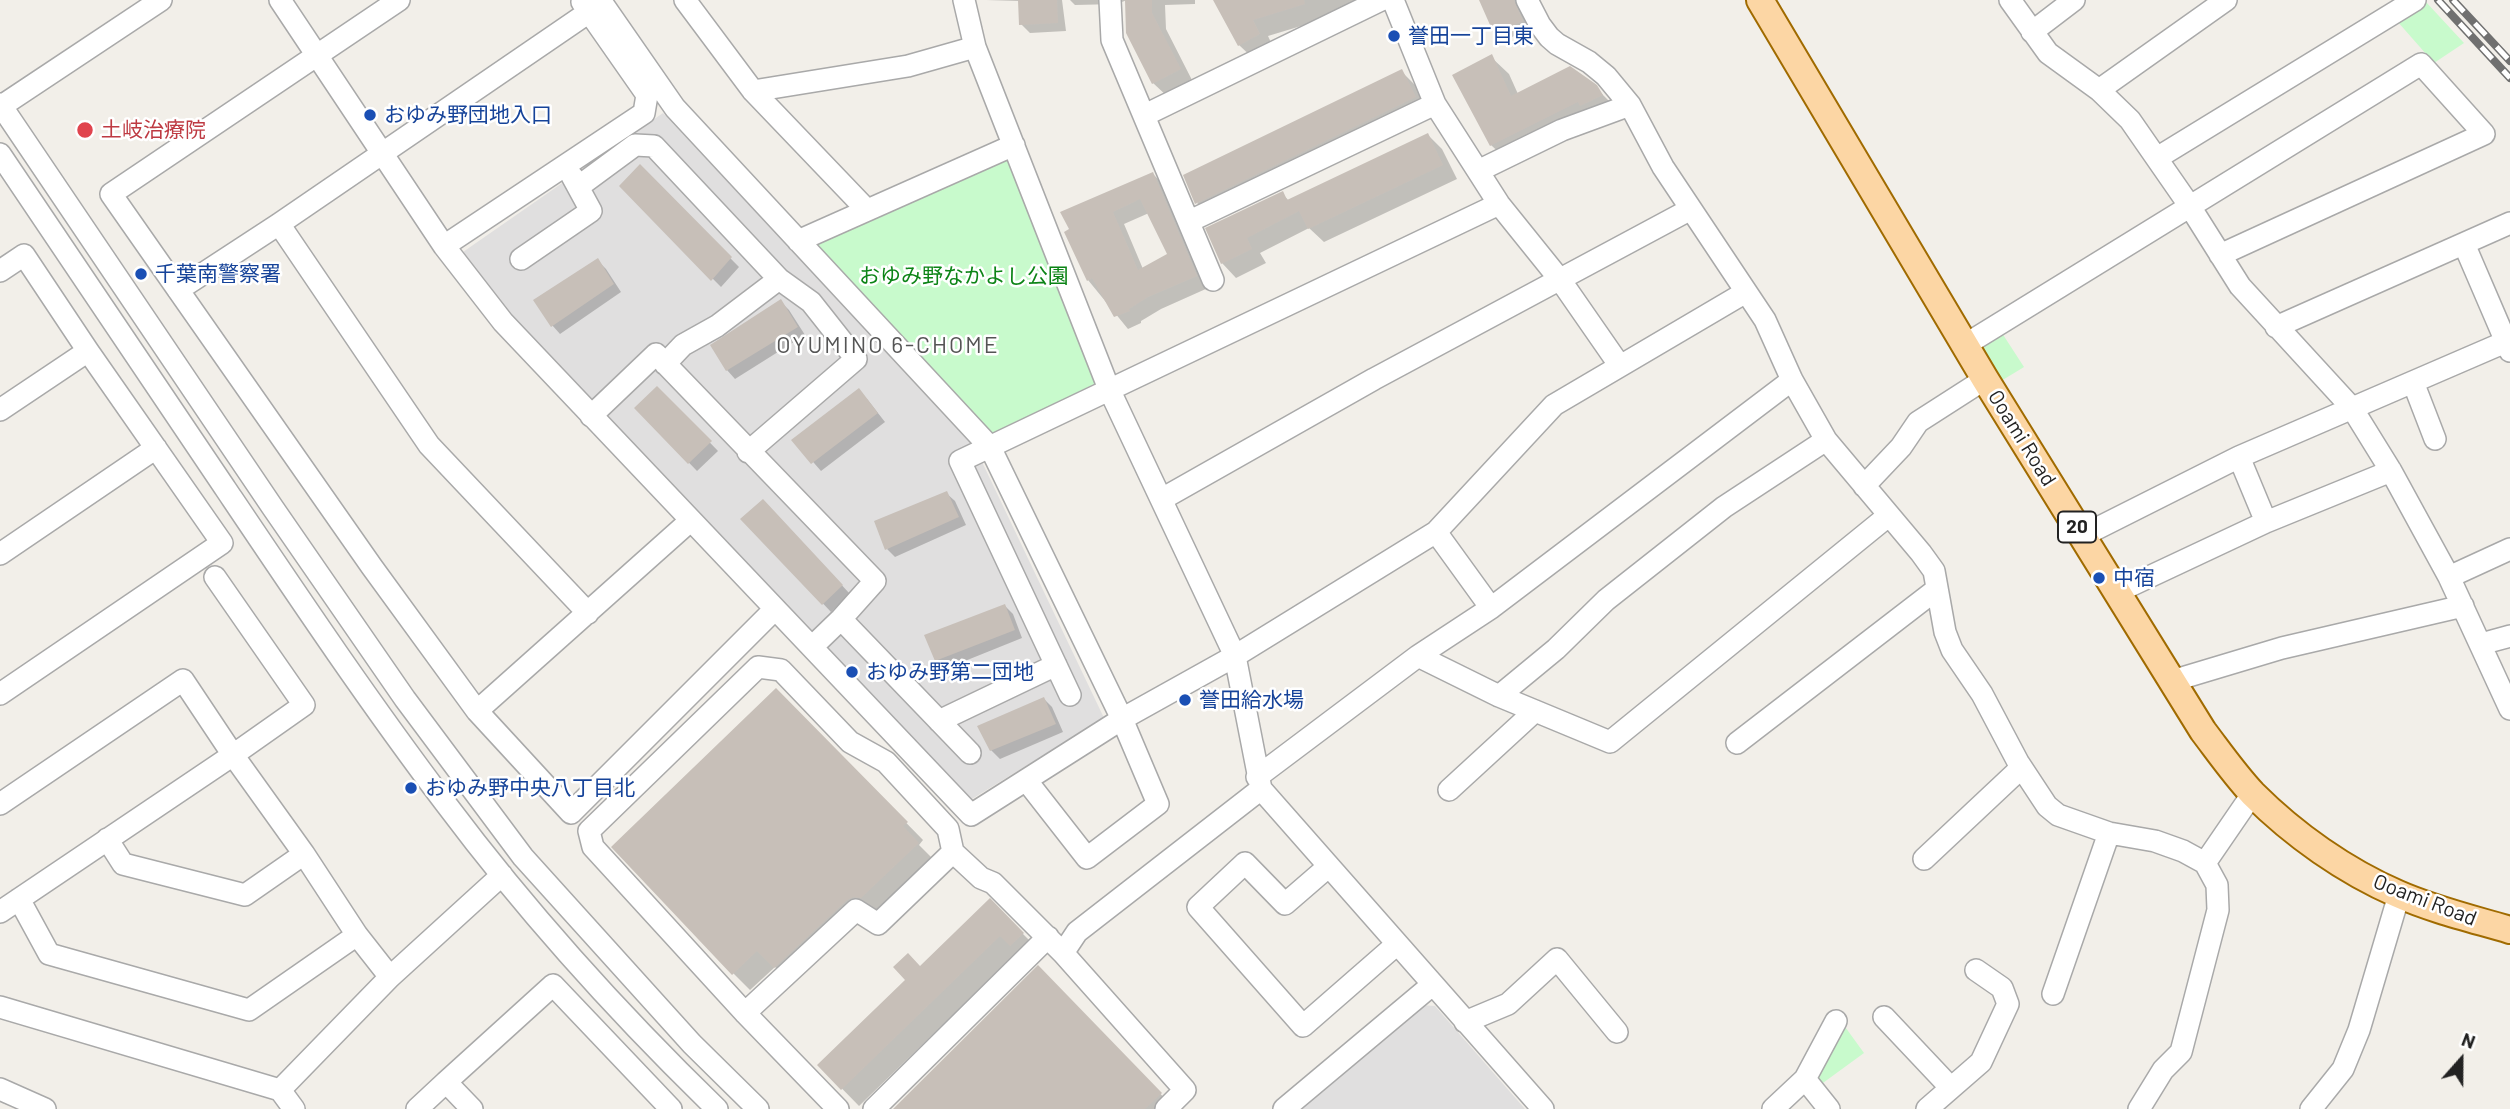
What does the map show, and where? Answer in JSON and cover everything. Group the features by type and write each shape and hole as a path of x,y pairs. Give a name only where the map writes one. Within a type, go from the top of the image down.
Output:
{"main road":[{"name":"Ooami Road","path":"1760,0 1985,379 2203,731 2253,793 2283,821 2359,875 2435,908 2510,930"}],"street":[{"path":"161,0 0,106 398,687 523,857 692,1044 758,1109"},
{"path":"280,0 444,246 503,323 971,815 1122,719 1235,656 1436,533 1554,405 1746,292"},
{"path":"399,0 111,194 477,711 571,813 775,609"},
{"path":"685,0 753,91 866,209"},
{"path":"964,0 975,47 1109,389 1235,656 1259,783 1432,985 1543,1109"},
{"path":"1110,0 1112,40 1213,280"},
{"path":"1145,115 1381,0"},
{"path":"1392,0 1436,104 1499,204 1561,281 1619,366"},
{"path":"1527,0 1549,37 1606,76 1630,105 1662,167 1765,320 1792,380 1826,440 1922,553 1934,571 1945,632 1952,650 1982,694 2021,768 2047,806 2058,815 2109,833 2155,841 2183,851 2205,863 2217,885 2218,910 2182,1052 2163,1069 2145,1107"},
{"path":"2010,0 2048,53 2099,90 2130,120 2189,205 2240,286 2352,408 2391,471 2449,577 2510,709"},
{"path":"2032,32 2074,0"},
{"path":"2099,90 2225,0"},
{"path":"2157,158 2415,0"},
{"path":"178,290 279,224 595,3"},
{"path":"444,246 644,113 647,94 595,3"},
{"path":"595,3 675,108 990,447 1122,719 1158,804 1087,858 1026,780"},
{"path":"753,91 908,66 975,47"},
{"path":"1965,345 2421,64 2484,134 2220,255"},
{"path":"1190,221 1436,104"},
{"path":"1478,171 1562,130 1630,105"},
{"path":"578,187 635,145 654,146 779,279 811,302 856,359 748,452"},
{"path":"798,241 1014,145"},
{"path":"0,154 369,699 447,806 502,875 628,1019 717,1109"},
{"path":"521,259 591,211 566,164"},
{"path":"1070,695 960,461 1499,204"},
{"path":"1163,499 1374,379 1691,209"},
{"path":"2276,327 2510,223"},
{"path":"279,224 429,445 588,613"},
{"path":"2082,536 2239,457 2509,344 2464,244"},
{"path":"0,271 24,255 222,543 0,694"},
{"path":"665,364 683,345 717,326 779,279"},
{"path":"0,410 88,351"},
{"path":"591,416 656,354 875,581 841,620 812,647"},
{"path":"1864,486 1901,447 1918,422 1985,379"},
{"path":"1063,953 1077,932 1418,656 1491,608 1792,380"},
{"path":"2413,382 2435,439"},
{"path":"1499,696 1556,649 1606,600 1724,507 1826,440"},
{"path":"0,554 156,448"},
{"path":"2239,457 2266,522"},
{"path":"2117,592 2266,522 2391,471"},
{"path":"1418,656 1499,696 1610,742 1888,516"},
{"path":"477,711 690,521"},
{"path":"1436,533 1491,608"},
{"path":"2449,577 2510,549"},
{"path":"0,912 303,705 215,577"},
{"path":"1737,743 1937,589"},
{"path":"2172,681 2282,648 2463,606"},
{"path":"841,620 970,753"},
{"path":"2481,644 2510,636"},
{"path":"939,721 1056,665"},
{"path":"838,1109 593,847 589,831 758,667 781,670 850,742 886,762 948,829 953,852 981,878 993,883 1063,953 1185,1090 1166,1109"},
{"path":"0,804 183,680 357,935 390,977"},
{"path":"1449,790 1535,711"},
{"path":"1924,859 2021,768"},
{"path":"2205,863 2253,793"},
{"path":"2053,994 2109,833"},
{"path":"107,839 123,863 245,895 304,854"},
{"path":"746,1013 856,910 878,924 953,852"},
{"path":"1329,866 1285,904 1245,863 1198,907 1303,1026 1397,944"},
{"path":"280,1090 390,977 502,875"},
{"path":"2311,1109 2343,1069 2359,1030 2399,894"},
{"path":"19,899 49,954 249,1010 357,935"},
{"path":"874,1109 1048,937"},
{"path":"1465,1022 1508,1004 1557,959 1617,1032"},
{"path":"1927,1109 1981,1062 2008,1004 2003,988 1976,970"},
{"path":"417,1109 553,985 671,1109"},
{"path":"1300,1105 1432,985"},
{"path":"0,1007 280,1090 294,1109"},
{"path":"1884,1017 1951,1088"},
{"path":"1773,1109 1805,1079 1836,1021"},
{"path":"1805,1079 1829,1109"},
{"path":"446,1082 472,1109"},
{"path":"0,1088 45,1109"}],"shaded area":[{"path":"663,113 973,443 1104,718 967,802 498,301 463,252"},
{"path":"1420,1005 1435,1006 1525,1109 1298,1109"}],"green space":[{"path":"2426,2 2464,43 2434,63 2397,21"},
{"name":"おゆみ野なかよし公園","path":"1015,157 1100,381 988,438 812,241"},
{"path":"2000,330 2024,367 2001,381 1979,348"},
{"path":"1843,1024 1864,1053 1816,1088 1811,1080"}],"building":[{"path":"1018,0 1057,0 1058,23 1019,25"},
{"path":"1125,0 1152,0 1152,13 1181,69 1152,84 1126,33"},
{"path":"1213,0 1304,0 1305,4 1253,20 1260,34 1238,46"},
{"path":"1479,0 1514,0 1523,21 1494,34"},
{"path":"1492,54 1511,96 1570,66 1597,85 1603,95 1580,106 1578,102 1490,146 1452,75"},
{"path":"1402,69 1416,97 1195,204 1183,175"},
{"path":"1428,133 1443,165 1308,229 1299,211 1247,238 1252,249 1221,264 1205,228 1283,191 1287,200"},
{"path":"640,164 732,257 711,281 619,186"},
{"path":"1153,172 1197,276 1148,297 1129,309 1130,311 1114,317 1092,278 1087,281 1064,232 1069,229 1060,212","holes":["1140,199 1167,254 1138,270 1113,212"]},
{"path":"598,258 614,284 551,327 533,300"},
{"path":"781,299 798,327 726,371 710,345"},
{"path":"657,386 712,441 688,464 634,408"},
{"path":"859,388 878,413 811,464 791,440"},
{"path":"947,491 959,517 885,550 874,521"},
{"path":"763,499 843,585 822,605 740,519"},
{"path":"1005,604 1015,630 935,661 924,635"},
{"path":"776,688 908,822 903,826 919,843 861,898 853,897 847,900 774,968 757,951 732,975 611,847"},
{"path":"1044,697 1056,724 990,751 977,726"},
{"path":"990,898 1024,933 1010,946 1000,936 841,1090 817,1065 905,980 893,967 908,953 920,966"},
{"path":"1038,965 1162,1093 1145,1109 893,1109"}],"railway":[{"path":"2438,0 2510,78"},
{"path":"2453,0 2510,61"}],"place":[{"name":"誉田一丁目東","path":"1394,36"},
{"name":"おゆみ野団地入口","path":"370,115"},
{"name":"土岐治療院","path":"85,130"},
{"name":"千葉南警察署","path":"141,274"},
{"name":"中宿","path":"2099,578"},
{"name":"おゆみ野第二団地","path":"852,672"},
{"name":"誉田給水場","path":"1185,700"},
{"name":"おゆみ野中央八丁目北","path":"411,788"}],"district":[{"name":"OYUMINO 6-CHOME","path":"888,345"}]}
